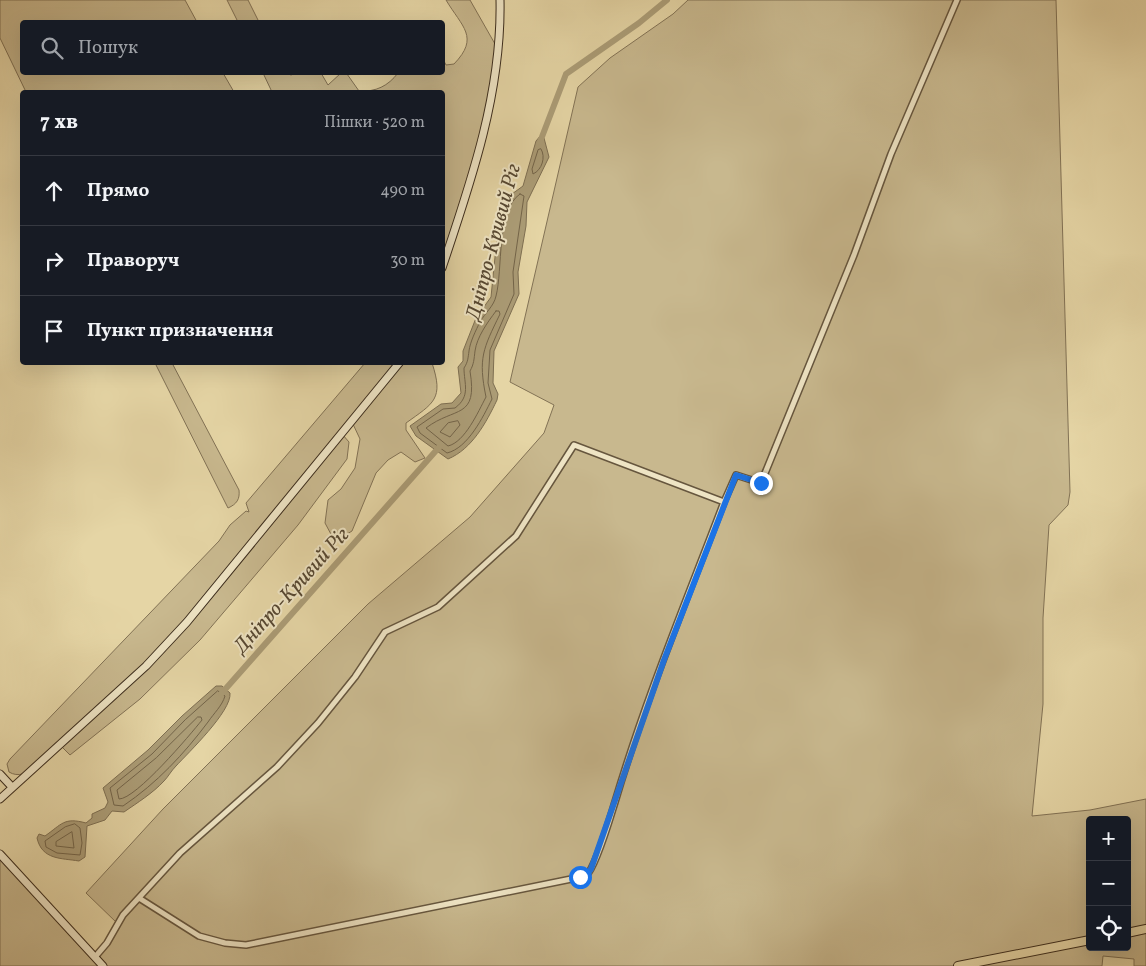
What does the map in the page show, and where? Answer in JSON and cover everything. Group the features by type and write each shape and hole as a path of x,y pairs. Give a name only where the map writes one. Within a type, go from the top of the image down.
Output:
{"main road":[{"path":"445,258 483,134 496,69 500,0"},
{"path":"0,799 146,666 187,622 398,365"},
{"path":"0,774 12,787"},
{"path":"0,854 103,966"},
{"path":"1131,932 1146,929"},
{"path":"958,966 1086,941"}],"street":[{"path":"139,898 199,936 225,943 246,945 586,876 591,869 605,832 644,713 724,502 736,475 761,483 854,255 891,154 957,0"},
{"path":"95,957 107,944 120,919 180,853 291,752 318,723 355,677 385,632 438,607 516,536 574,445 724,502"}],"shaded area":[{"path":"0,0 185,0 196,20 20,20 20,75 224,75 233,90 25,90 0,38"},
{"path":"227,0 248,0 258,20 237,20"},
{"path":"446,0 470,0 499,51 483,134 445,261 445,90 371,90 381,87 396,75 445,75 445,63 446,65 454,64 462,55 466,46 466,32"},
{"path":"688,0 1056,0 1070,492 1068,505 1049,525 1043,618 1043,704 1032,816 1090,810 1146,799 1146,966 1134,966 1134,959 1103,956 1102,966 0,966 0,854 95,957 117,923 86,893 163,809 368,604 470,517 544,433 554,405 510,382 578,87 610,58 673,14"},
{"path":"264,75 322,75 328,85 339,75 348,75 358,90 271,90"},
{"path":"156,365 173,365 239,490 236,503 228,508"},
{"path":"363,365 432,365 437,385 434,399 430,405 406,423 406,430 425,458 415,462 401,452 388,460 376,473 352,531 339,539 333,538 325,523 328,500 341,489 355,468 360,439 352,422 342,434 349,442 347,459 298,525 200,640 140,699 70,755 59,744 43,761 30,771 23,774 9,772 7,764 10,759 219,541 230,525 246,511 249,512 246,503"}],"water":[{"path":"541,135 544,138 549,157 527,202 526,226 518,272 519,294 494,351 493,383 498,394 497,400 488,418 471,442 457,455 448,459 416,436 410,426 441,404 452,403 461,393 458,367 463,361 463,351 476,318 491,297 496,247 505,206 512,194 523,186 536,141"},
{"path":"216,686 222,686 230,693 229,701 217,721 150,794 124,812 112,811 105,820 87,826 85,857 79,861 53,857 43,850 37,838 39,834 45,836 68,821 86,823 92,818 92,814 105,808 108,802 103,788 148,750"}],"waterway":[{"name":"Дніпро-Кривий Ріг","path":"540,142 566,74 639,23 667,0"},
{"name":"Дніпро-Кривий Ріг","path":"221,694 441,445"}],"route":[{"path":"580,877 586,876 591,869 644,713 736,475 761,483"}]}
